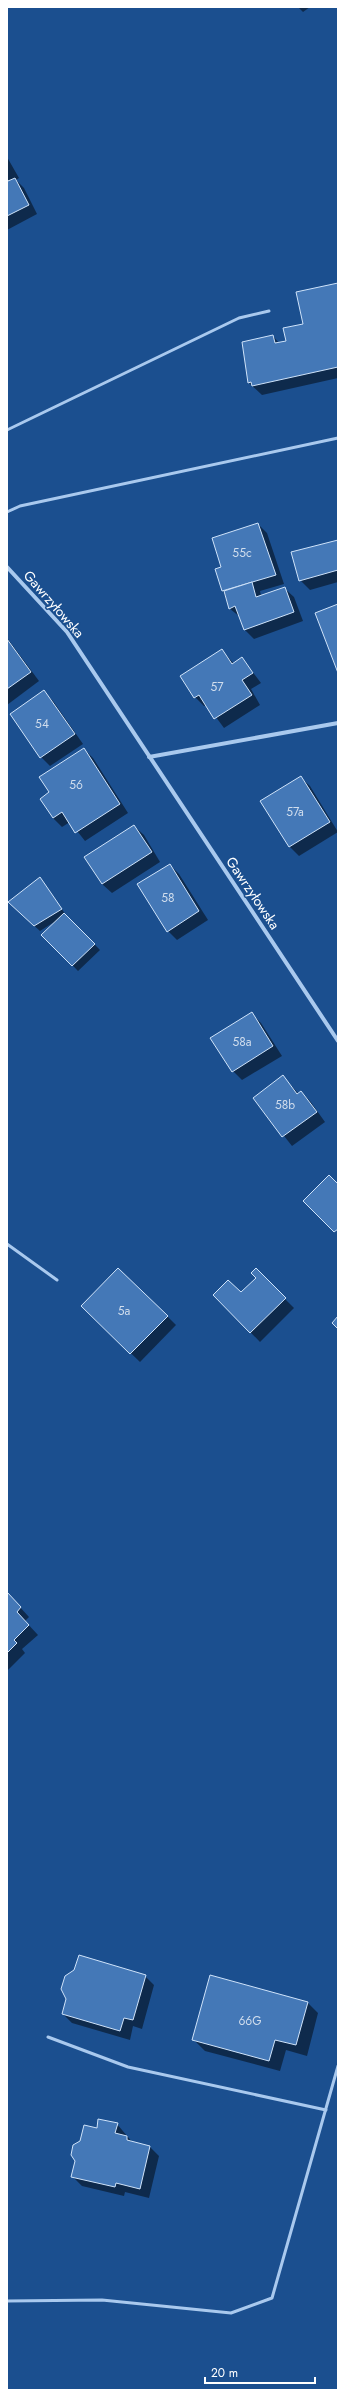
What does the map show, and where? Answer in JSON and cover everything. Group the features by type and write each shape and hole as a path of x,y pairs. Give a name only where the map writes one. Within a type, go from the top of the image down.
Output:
{"street":[{"name":"Gawrzyłowska","path":"7,567 67,632 338,1041"},
{"path":"149,757 338,723"}],"lane":[{"path":"7,430 239,318 269,311"},
{"path":"7,512 20,506 338,438"},
{"path":"7,1244 57,1280"},
{"path":"48,2037 128,2067 326,2110"},
{"path":"7,2301 102,2300 231,2313 272,2298 338,2066"}],"building":[{"path":"7,178 8,181 15,178 29,205 7,216"},
{"path":"338,283 338,367 252,386 251,382 248,383 242,342 273,335 275,343 286,341 283,328 303,324 296,292"},
{"path":"258,523 276,575 222,591 215,569 221,567 212,538"},
{"path":"338,540 338,570 299,581 291,552"},
{"path":"252,582 256,597 285,587 294,612 244,630 235,606 229,609 224,591"},
{"path":"338,604 338,673 315,613"},
{"path":"7,639 31,672 7,689"},
{"path":"222,649 232,664 242,657 253,673 242,680 252,695 214,719 199,695 194,698 180,676"},
{"path":"44,690 75,734 40,758 10,714"},
{"path":"84,748 120,804 75,833 62,812 53,818 40,799 49,792 39,777"},
{"path":"301,776 330,822 289,847 260,801"},
{"path":"134,825 152,852 102,884 84,857"},
{"path":"170,864 199,911 167,932 137,884"},
{"path":"40,877 62,909 34,926 8,902"},
{"path":"64,913 95,944 72,966 41,935"},
{"path":"252,1012 273,1046 232,1072 210,1038"},
{"path":"283,1075 297,1094 301,1091 317,1112 282,1137 253,1098"},
{"path":"329,1175 338,1184 338,1229 334,1232 303,1201"},
{"path":"118,1268 168,1316 130,1354 81,1306"},
{"path":"256,1268 286,1298 250,1333 213,1295 228,1280 241,1292 256,1278 251,1273"},
{"path":"338,1316 338,1329 332,1323"},
{"path":"7,1592 21,1607 17,1612 29,1625 14,1640 17,1643 7,1653"},
{"path":"79,1955 146,1975 133,2020 124,2018 120,2031 62,2014 66,1999 61,1989 65,1976 74,1970"},
{"path":"210,1975 308,2002 296,2045 275,2040 269,2061 192,2040"},
{"path":"98,2119 118,2123 115,2133 127,2136 127,2140 150,2146 140,2189 116,2183 115,2187 71,2177 75,2161 71,2155 73,2145 80,2141 84,2125 97,2128"}]}
